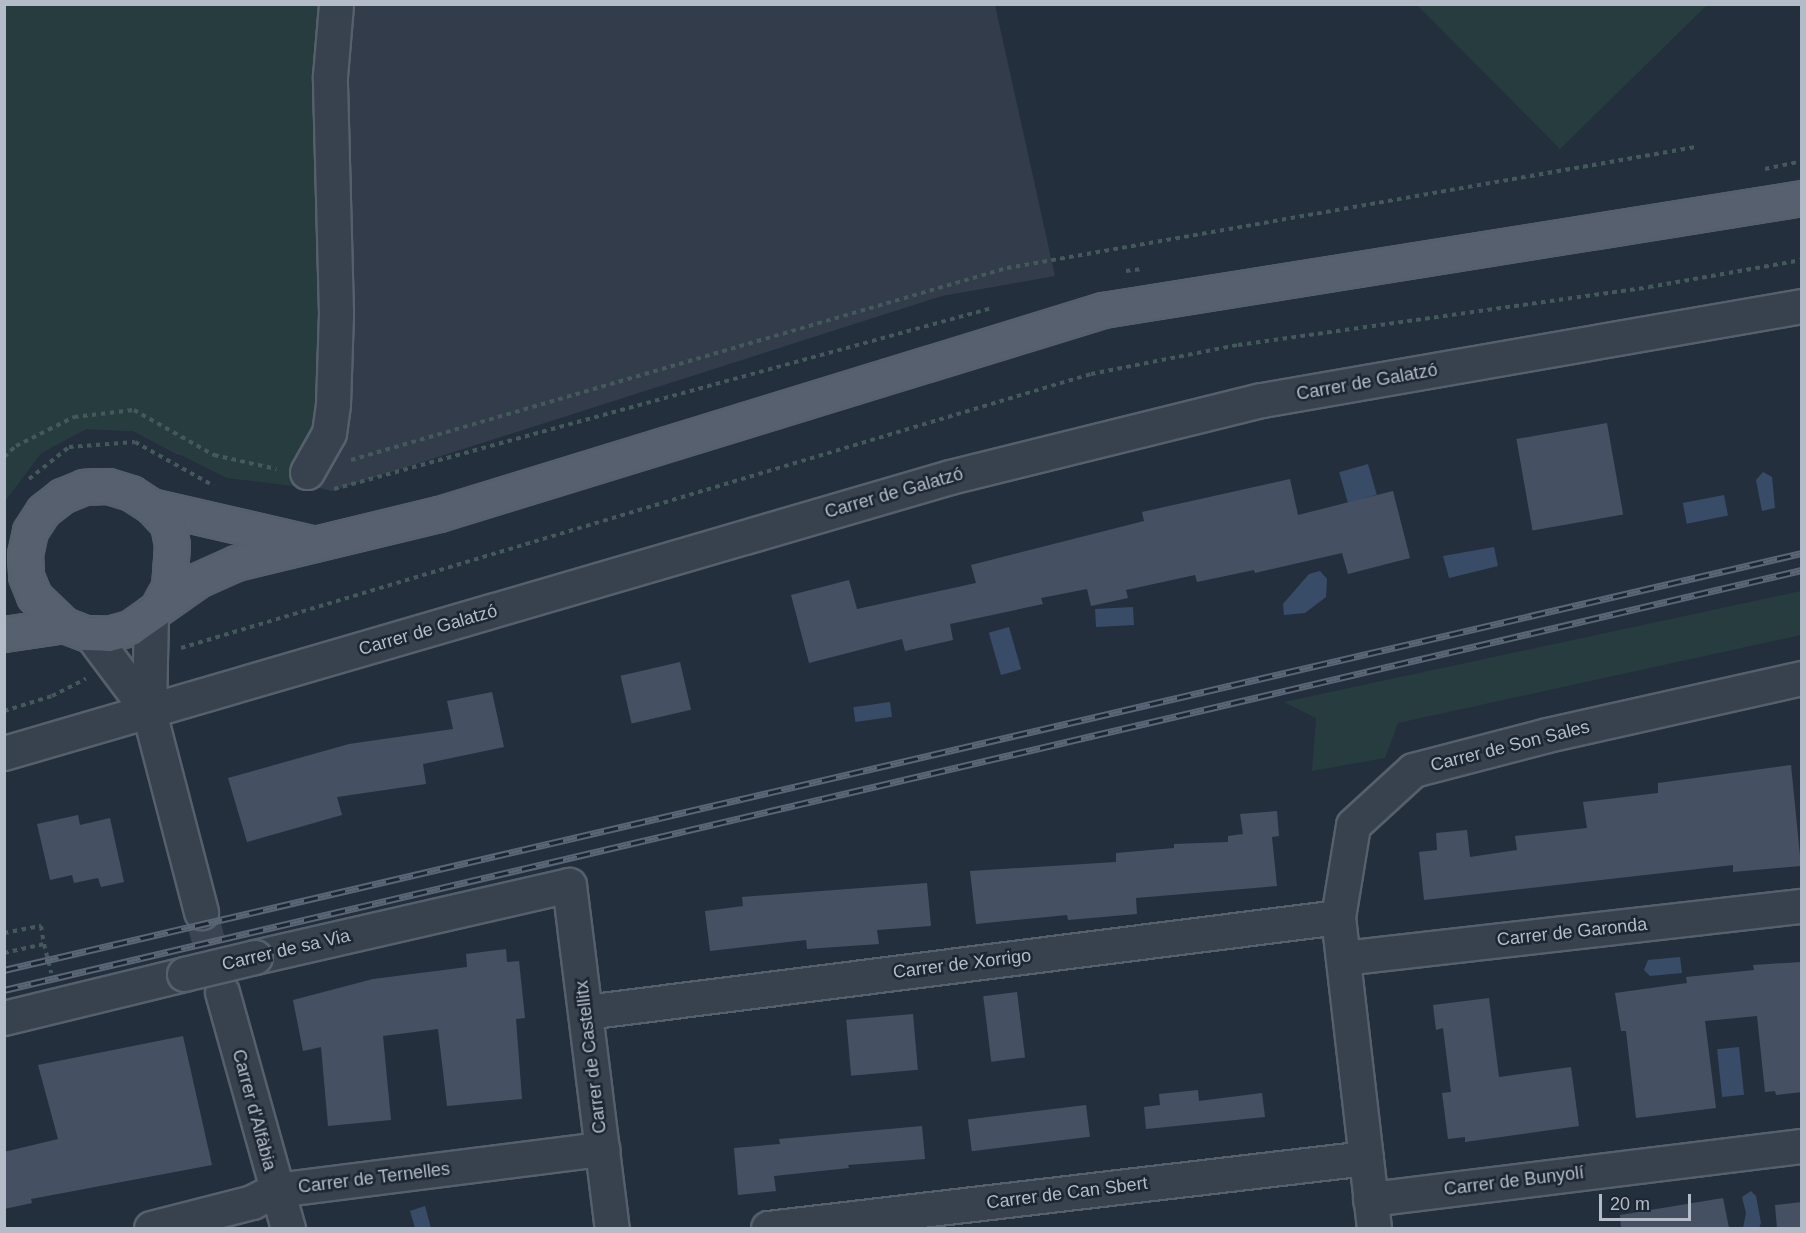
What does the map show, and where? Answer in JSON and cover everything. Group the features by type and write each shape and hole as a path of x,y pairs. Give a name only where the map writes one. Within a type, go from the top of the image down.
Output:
{"main road":[{"path":"4,634 130,628 155,609 225,567 439,514 1103,310 1802,198"},
{"path":"77,629 34,596 27,576 15,564 30,531 43,511 62,496 84,487 108,486 131,493 151,506 168,524 172,545 169,586 155,609"},
{"path":"151,506 320,545"}],"street":[{"path":"307,472 329,433 333,404 336,313 330,76 336,4"},
{"name":"Carrer de Galatzó","path":"4,753 985,468 1262,400 1802,306"},
{"path":"155,609 150,657 149,712 201,912"},
{"path":"77,629 116,669 149,712"},
{"name":"Carrer de Son Sales","path":"1372,1214 1338,917 1353,825 1413,770 1547,735 1802,678"},
{"name":"Carrer de sa Via","path":"4,1018 58,1003 569,885"},
{"name":"Carrer de Castellitx","path":"569,885 612,1228"},
{"name":"Carrer de Garonda","path":"1342,958 1802,906"},
{"name":"Carrer de Xorrigo","path":"586,1011 1338,917"},
{"name":"Carrer d'Alfàbia","path":"222,992 288,1228"},
{"name":"Carrer de Bunyolí","path":"1372,1214 1802,1146"},
{"name":"Carrer de Ternelles","path":"151,1228 252,1202 276,1190 602,1149"},
{"name":"Carrer de Can Sbert","path":"768,1228 1366,1158"}],"path":[{"path":"4,457 16,446 74,417 134,410 180,432 214,455 307,472 1007,268 1695,147"},
{"path":"150,657 296,616 664,501 1091,374 1238,345 1649,288 1802,260"},
{"path":"4,711 52,696 116,669"},
{"path":"52,696 87,730"},
{"path":"4,933 40,926 58,1003"},
{"path":"4,952 44,944"}],"shaded area":[{"path":"5,5 995,5 1055,276 942,296 332,491 177,454 133,431 86,429 41,453 5,501"}],"green space":[{"path":"5,5 334,5 329,433 294,486 227,478 133,431 86,429 41,453 5,501"},
{"path":"1417,5 1707,5 1560,149"},
{"path":"1801,591 1801,635 1398,723 1385,758 1312,771 1316,718 1284,702"}],"water":[{"path":"1368,464 1377,495 1348,503 1339,472"},
{"path":"1763,472 1772,477 1775,508 1762,511 1756,480"},
{"path":"1724,495 1728,516 1687,524 1683,503"},
{"path":"1494,547 1498,566 1449,578 1443,556"},
{"path":"1320,571 1327,579 1326,597 1305,613 1284,615 1283,604 1309,574"},
{"path":"1133,607 1134,625 1096,627 1095,609"},
{"path":"1009,627 1021,669 1001,675 989,633"},
{"path":"890,702 892,717 855,722 853,707"},
{"path":"1680,957 1682,973 1650,976 1644,970 1648,960"},
{"path":"1739,1047 1744,1095 1722,1097 1717,1049"},
{"path":"1751,1191 1756,1196 1761,1223 1759,1228 1743,1228 1746,1213 1742,1197"},
{"path":"425,1206 431,1228 415,1228 410,1211"}],"building":[{"path":"1607,423 1623,515 1533,531 1516,439"},
{"path":"1290,479 1298,515 1393,491 1410,558 1348,574 1342,553 1255,573 1254,570 1197,582 1195,575 1126,590 1128,598 1091,606 1087,589 1041,598 1043,604 950,624 953,640 905,651 902,639 809,663 791,595 849,580 857,609 976,583 971,565 1144,521 1142,512"},
{"path":"680,662 691,710 632,723 621,676"},
{"path":"492,692 504,747 423,764 426,784 337,797 342,815 247,842 228,778 349,744 453,729 447,701"},
{"path":"1791,765 1801,866 1733,872 1733,865 1424,900 1419,852 1437,850 1436,833 1467,830 1470,857 1517,850 1515,836 1587,828 1583,802 1658,793 1658,783"},
{"path":"1277,811 1279,836 1272,837 1277,886 1136,898 1137,914 1068,920 1067,915 976,924 970,871 1116,862 1116,853 1174,848 1174,844 1228,842 1228,836 1243,834 1240,814"},
{"path":"78,815 80,825 110,818 124,882 101,887 98,878 74,883 72,875 50,880 37,824"},
{"path":"927,883 931,926 877,930 879,944 807,949 806,940 710,951 705,911 743,906 742,897"},
{"path":"506,949 507,962 519,961 525,1018 516,1019 522,1099 447,1106 438,1029 383,1036 391,1120 328,1126 321,1047 303,1051 293,1000 373,979 467,967 466,954"},
{"path":"1802,962 1802,1092 1776,1095 1775,1091 1765,1092 1757,1016 1705,1021 1716,1108 1636,1118 1626,1031 1621,1031 1615,993 1687,983 1686,977 1754,970 1753,965"},
{"path":"1017,992 1025,1058 991,1062 983,996"},
{"path":"1489,998 1499,1077 1571,1067 1579,1126 1465,1142 1465,1137 1448,1139 1442,1093 1451,1092 1443,1028 1436,1030 1433,1005"},
{"path":"913,1014 918,1070 851,1076 846,1020"},
{"path":"183,1036 212,1165 31,1199 32,1203 4,1209 4,1152 58,1139 38,1065"},
{"path":"1198,1090 1199,1101 1262,1093 1265,1117 1146,1129 1144,1107 1160,1105 1159,1094"},
{"path":"1086,1105 1090,1137 972,1151 968,1120"},
{"path":"922,1126 925,1159 848,1165 849,1168 774,1176 776,1191 738,1195 734,1148 780,1144 779,1139"},
{"path":"1723,1198 1729,1228 1621,1228 1620,1215"},
{"path":"1802,1202 1802,1228 1777,1228 1775,1205"}],"tunnel":[{"path":"201,912 222,992"}],"railway":[{"path":"4,970 1802,553"},
{"path":"4,990 1802,570"}]}
